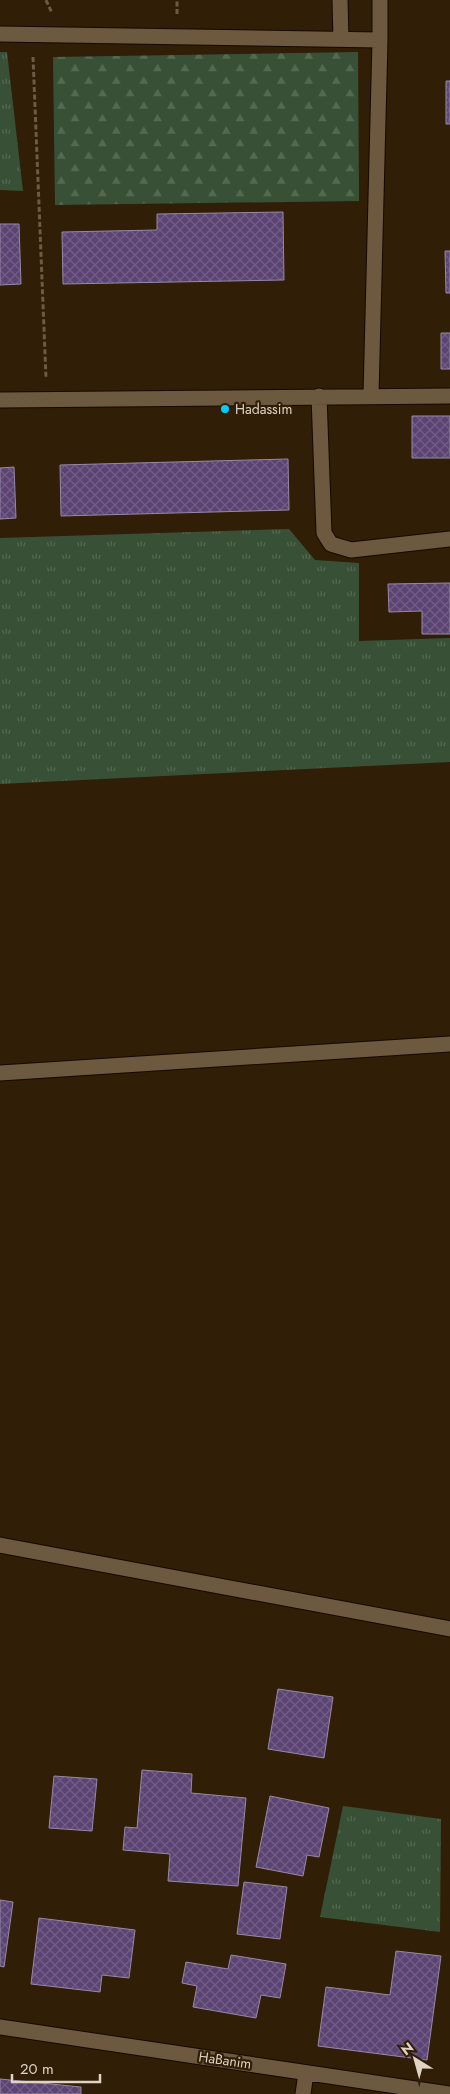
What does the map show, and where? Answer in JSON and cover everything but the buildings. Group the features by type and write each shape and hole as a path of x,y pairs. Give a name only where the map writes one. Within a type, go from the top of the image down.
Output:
{"street":[{"path":"340,0 341,39"},
{"path":"372,395 380,0"},
{"path":"0,34 380,40"},
{"path":"0,400 372,395 450,396"},
{"path":"319,396 324,533 331,544 351,550 450,539"},
{"path":"0,1073 450,1044"},
{"path":"0,1545 450,1629"},
{"name":"HaBanim","path":"0,2027 450,2094"},
{"path":"303,2094 306,2072"}],"path":[{"path":"32,34 47,399"}],"green space":[{"path":"0,52 7,52 23,191 0,190"},
{"path":"358,52 359,201 55,205 53,57"},
{"path":"289,529 315,560 359,563 359,641 450,638 450,762 0,784 0,538"},
{"path":"343,1806 441,1819 440,1932 320,1917"}],"place":[{"name":"Hadassim","path":"225,409"}]}
